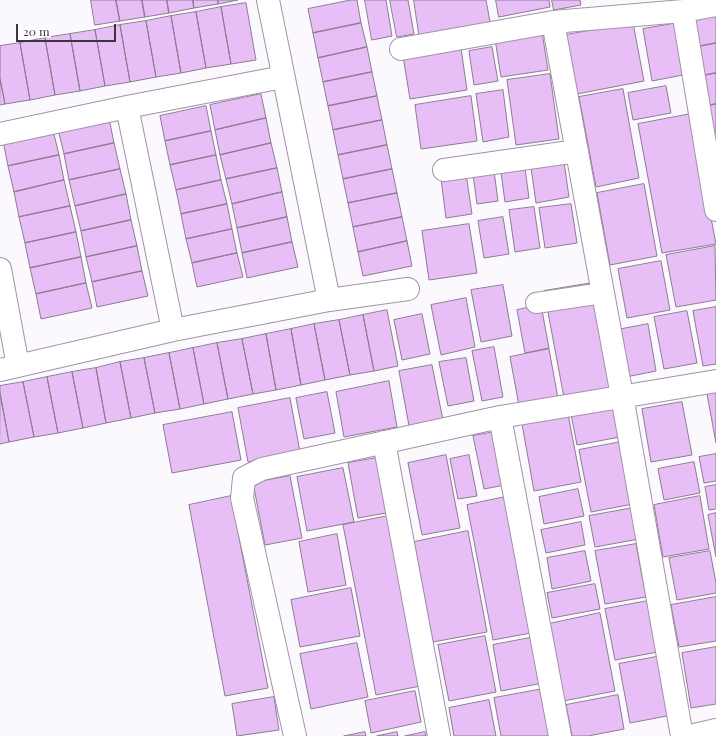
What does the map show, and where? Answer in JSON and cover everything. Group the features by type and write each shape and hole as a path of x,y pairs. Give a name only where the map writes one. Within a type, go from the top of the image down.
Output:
{"street":[{"path":"268,0 329,300"},
{"path":"401,49 552,22 683,11 716,5"},
{"path":"683,11 716,210"},
{"path":"552,22 622,396 682,736"},
{"path":"0,134 127,107 283,77"},
{"path":"127,107 173,330"},
{"path":"444,170 577,151"},
{"path":"0,269 9,368 173,330 329,300 408,289"},
{"path":"295,736 242,498 244,478 262,469 500,417 716,381"},
{"path":"500,417 560,736"},
{"path":"384,442 439,736"},
{"path":"690,736 716,730"}],"lane":[{"path":"536,303 603,293"}],"building":[{"path":"91,0 116,0 120,21 95,25"},
{"path":"116,0 142,0 145,17 120,21"},
{"path":"142,0 167,0 169,13 145,17"},
{"path":"167,0 193,0 194,8 169,13"},
{"path":"193,0 218,0 218,4 194,8"},
{"path":"218,0 238,0 218,4"},
{"path":"357,0 361,23 313,33 308,9"},
{"path":"365,0 386,0 392,36 372,40"},
{"path":"390,0 408,0 414,34 397,37"},
{"path":"414,0 486,0 491,27 420,40"},
{"path":"496,0 549,0 550,7 499,17"},
{"path":"552,0 580,0 581,5 554,10"},
{"path":"246,3 256,60 231,64 221,7"},
{"path":"221,7 231,64 206,68 196,12"},
{"path":"196,12 206,68 181,73 171,16"},
{"path":"716,12 716,43 696,47 691,17"},
{"path":"171,16 181,73 156,77 146,21"},
{"path":"146,21 156,77 130,82 120,25"},
{"path":"361,23 367,47 318,58 313,33"},
{"path":"633,23 644,81 577,94 566,35"},
{"path":"678,23 688,74 652,81 643,29"},
{"path":"120,25 130,82 105,86 95,30"},
{"path":"95,30 105,86 80,91 70,34"},
{"path":"542,32 548,70 501,77 495,39"},
{"path":"70,34 80,91 55,95 45,38"},
{"path":"45,38 55,95 30,100 20,43"},
{"path":"20,43 30,100 5,104 0,79 0,46"},
{"path":"716,43 716,73 701,76 696,47"},
{"path":"367,47 372,72 323,82 318,58"},
{"path":"492,47 498,81 474,85 469,51"},
{"path":"461,48 467,90 410,99 403,56"},
{"path":"372,72 377,96 328,106 323,82"},
{"path":"716,73 716,104 706,106 701,76"},
{"path":"550,74 559,139 516,145 507,80"},
{"path":"0,79 5,104 0,105"},
{"path":"666,86 671,113 633,120 628,93"},
{"path":"623,89 639,178 596,187 579,97"},
{"path":"503,90 509,137 483,142 476,94"},
{"path":"261,94 266,118 215,130 210,105"},
{"path":"377,96 382,120 333,130 328,106"},
{"path":"471,96 477,141 421,149 415,105"},
{"path":"716,104 716,134 711,135 706,106"},
{"path":"206,106 211,131 165,141 160,116"},
{"path":"691,114 716,244 662,253 638,124"},
{"path":"109,118 114,143 64,154 58,129"},
{"path":"266,118 271,143 220,155 215,130"},
{"path":"382,120 387,145 338,155 333,130"},
{"path":"53,130 59,155 8,166 3,141"},
{"path":"211,131 216,155 170,165 165,141"},
{"path":"114,143 120,169 69,180 64,154"},
{"path":"271,143 277,168 226,179 220,155"},
{"path":"387,145 392,169 343,179 338,155"},
{"path":"562,148 569,197 536,203 529,153"},
{"path":"59,155 64,180 14,192 8,166"},
{"path":"216,155 221,180 176,190 170,165"},
{"path":"492,156 498,201 477,204 471,160"},
{"path":"464,160 472,214 446,218 439,163"},
{"path":"524,161 529,198 505,202 500,165"},
{"path":"277,168 282,192 232,204 226,179"},
{"path":"120,169 126,194 75,206 69,180"},
{"path":"392,169 397,193 348,203 343,179"},
{"path":"64,180 70,206 19,217 14,192"},
{"path":"221,180 227,204 181,214 176,190"},
{"path":"644,184 657,256 610,265 597,193"},
{"path":"282,192 287,217 237,228 232,204"},
{"path":"397,193 402,217 353,227 348,203"},
{"path":"126,194 131,220 81,231 75,206"},
{"path":"227,204 232,229 186,239 181,214"},
{"path":"571,204 577,243 545,248 539,208"},
{"path":"70,206 76,232 25,243 19,217"},
{"path":"534,207 540,248 515,252 509,210"},
{"path":"287,217 292,242 242,253 237,228"},
{"path":"402,217 407,241 358,252 353,227"},
{"path":"503,217 509,254 484,258 478,221"},
{"path":"131,220 137,246 86,257 81,231"},
{"path":"469,224 477,273 429,280 422,231"},
{"path":"232,229 237,253 192,263 186,239"},
{"path":"76,232 81,257 30,268 25,243"},
{"path":"407,241 412,266 363,276 358,252"},
{"path":"292,242 298,267 247,278 242,253"},
{"path":"137,246 142,271 92,282 86,257"},
{"path":"715,246 716,300 676,307 666,255"},
{"path":"237,253 243,277 197,287 192,263"},
{"path":"81,257 86,283 36,294 30,268"},
{"path":"661,261 670,310 627,318 618,269"},
{"path":"142,271 148,296 97,307 92,282"},
{"path":"86,283 92,308 41,319 36,294"},
{"path":"592,283 612,394 565,403 544,291"},
{"path":"503,285 512,336 481,342 471,290"},
{"path":"466,298 475,347 441,355 431,305"},
{"path":"541,305 549,348 525,353 517,310"},
{"path":"716,307 716,364 703,366 693,311"},
{"path":"387,310 398,366 374,371 363,315"},
{"path":"687,311 697,363 664,369 654,317"},
{"path":"422,314 430,354 402,360 394,320"},
{"path":"363,315 374,371 350,375 339,320"},
{"path":"339,320 350,375 325,380 314,324"},
{"path":"314,324 325,380 301,385 291,329"},
{"path":"648,324 656,371 626,377 617,330"},
{"path":"291,329 301,385 276,390 266,334"},
{"path":"266,334 276,390 253,394 242,339"},
{"path":"242,339 253,394 228,399 217,343"},
{"path":"217,343 228,399 204,404 193,348"},
{"path":"494,347 503,397 482,401 472,351"},
{"path":"193,348 204,404 180,409 169,353"},
{"path":"549,349 559,404 520,411 510,357"},
{"path":"169,353 180,409 155,413 144,358"},
{"path":"144,358 155,413 131,418 120,362"},
{"path":"466,358 474,401 448,406 439,362"},
{"path":"120,362 131,418 106,423 96,368"},
{"path":"432,365 443,420 409,426 399,371"},
{"path":"96,368 106,423 83,428 72,372"},
{"path":"72,372 83,428 58,433 47,377"},
{"path":"47,377 58,433 34,437 23,382"},
{"path":"389,381 397,427 344,437 336,392"},
{"path":"23,382 34,437 9,442 0,386"},
{"path":"327,392 335,433 304,439 296,398"},
{"path":"716,392 716,443 707,394"},
{"path":"0,393 9,442 0,444"},
{"path":"290,398 300,452 248,462 238,408"},
{"path":"682,402 692,455 651,462 642,409"},
{"path":"614,406 620,437 577,445 571,414"},
{"path":"232,412 241,460 172,473 163,425"},
{"path":"568,414 581,482 534,491 522,424"},
{"path":"500,431 510,484 484,489 473,436"},
{"path":"621,442 633,504 591,512 579,450"},
{"path":"716,454 716,481 704,483 699,457"},
{"path":"446,455 460,528 422,535 408,463"},
{"path":"469,455 477,496 458,499 450,459"},
{"path":"382,457 392,512 358,518 348,463"},
{"path":"694,462 700,493 664,500 658,469"},
{"path":"343,468 354,522 307,531 297,477"},
{"path":"290,476 302,538 265,545 253,483"},
{"path":"716,485 716,509 709,510 705,487"},
{"path":"578,489 584,516 544,524 539,497"},
{"path":"231,496 268,688 225,696 189,505"},
{"path":"510,496 536,632 493,640 467,505"},
{"path":"700,496 709,549 663,557 654,505"},
{"path":"633,508 639,539 595,547 589,516"},
{"path":"716,513 716,557 708,515"},
{"path":"393,515 425,685 376,695 343,525"},
{"path":"581,522 585,545 546,553 541,530"},
{"path":"468,531 487,632 433,642 414,542"},
{"path":"337,534 346,585 308,592 299,542"},
{"path":"636,544 646,597 605,604 595,551"},
{"path":"585,551 591,581 552,589 547,558"},
{"path":"710,551 716,583 716,593 677,600 669,558"},
{"path":"595,584 600,609 552,618 547,593"},
{"path":"351,588 360,636 300,647 291,600"},
{"path":"716,597 716,641 679,647 671,605"},
{"path":"653,600 663,651 615,660 605,609"},
{"path":"600,613 615,691 563,701 549,624"},
{"path":"485,636 496,692 449,701 438,645"},
{"path":"535,637 543,683 501,691 493,645"},
{"path":"357,643 368,697 311,709 300,654"},
{"path":"716,647 716,704 691,708 682,653"},
{"path":"661,656 672,715 630,723 619,664"},
{"path":"543,689 551,736 501,736 494,698"},
{"path":"415,691 421,722 371,733 365,701"},
{"path":"618,695 624,729 588,736 572,736 566,705"},
{"path":"274,697 279,730 237,736 232,704"},
{"path":"489,700 496,736 454,736 449,708"},
{"path":"365,732 366,736 344,736"},
{"path":"397,732 398,736 377,736"},
{"path":"425,732 426,736 405,736"}]}
